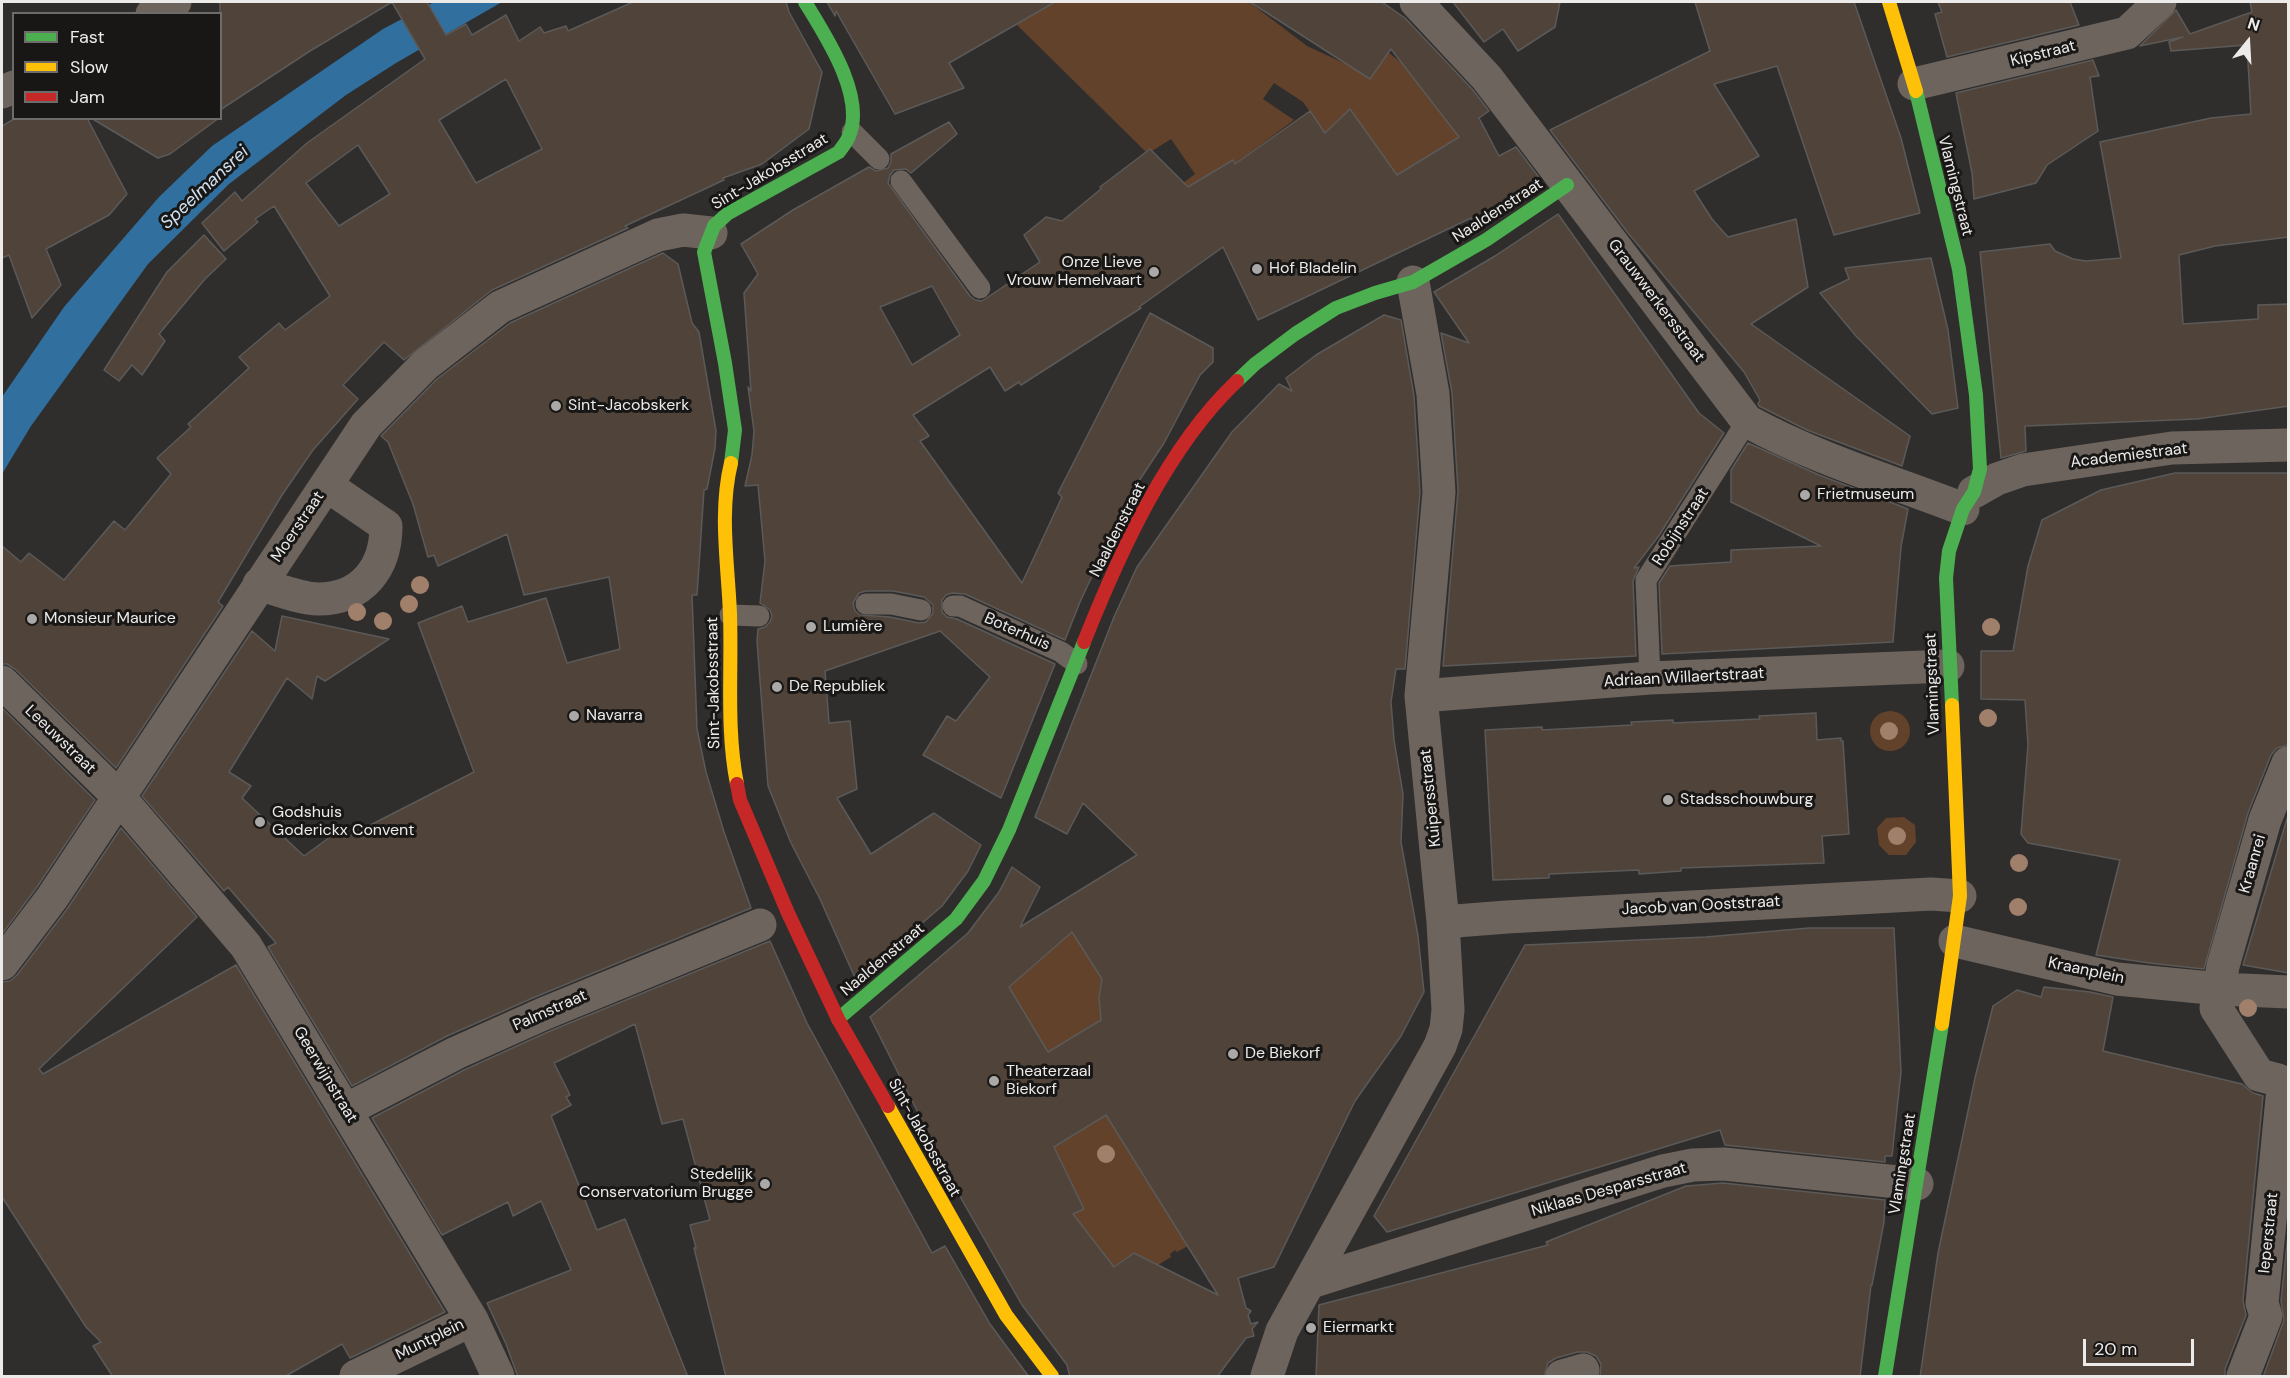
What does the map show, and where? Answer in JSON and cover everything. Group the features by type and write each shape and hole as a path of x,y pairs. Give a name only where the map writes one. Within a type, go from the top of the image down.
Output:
{"street":[{"path":"156,12 175,2"},
{"path":"805,2 829,44 855,108 852,132"},
{"name":"Grauwwerkersstraat","path":"1417,2 1487,78 1748,421 1782,440 1826,458 1969,500"},
{"name":"Vlamingstraat","path":"1885,1377 1917,1184 1960,896 1948,666 1946,578 1949,551 1980,469 1979,431 1959,269 1914,84 1889,2"},
{"name":"Kipstraat","path":"1914,84 2127,33 2160,2"},
{"name":"Sint-Jakobsstraat","path":"852,132 839,152 727,214 714,226 704,252 735,430 725,505 730,615 732,760 741,800 788,913 838,1019 1006,1314 1052,1377"},
{"name":"Naaldenstraat","path":"838,1019 937,937 970,903 996,859 1097,610 1148,501 1219,398 1255,364 1295,333 1336,308 1413,282 1486,240 1567,185"},
{"name":"Moerstraat","path":"2,964 52,898 366,425 382,408 424,365 500,307 658,235 683,230 711,233"},
{"name":"Kuipersstraat","path":"1311,1282 1440,1046 1446,1029 1448,1010 1443,922 1421,696 1439,492 1433,394 1413,282"},
{"name":"Academiestraat","path":"1969,500 1997,479 2037,468 2172,448 2289,445"},
{"path":"259,584 317,599 344,596 368,580 379,565 386,545 386,526 326,485"},
{"name":"Adriaan Willaertstraat","path":"1421,696 1650,678 1948,666"},
{"name":"Leeuwstraat","path":"2,682 119,797"},
{"name":"Kraanrei","path":"2220,978 2265,820 2289,763"},
{"name":"Geerwijnstraat","path":"119,797 246,946 472,1320 498,1377"},
{"name":"Jacob van Ooststraat","path":"1443,922 1931,894 1960,896"},
{"name":"Palmstraat","path":"346,1110 456,1053 543,1014 760,925"},
{"name":"Kraanplein","path":"1955,940 2117,979 2220,978 2284,992"},
{"name":"Ieperstraat","path":"2220,978 2216,1008 2259,1075 2278,1080 2283,1088 2262,1303 2277,1315"},
{"name":"Niklaas Desparsstraat","path":"1311,1282 1663,1171 1693,1165 1724,1164 1917,1184"},
{"path":"1267,1377 1282,1331 1311,1282"},
{"path":"2243,1377 2277,1315"},
{"name":"Muntplein","path":"356,1377 472,1320"}],"lane":[{"path":"852,132 879,159"},
{"path":"901,181 980,288"},
{"name":"Robijnstraat","path":"1650,678 1646,580 1748,421"},
{"path":"867,604 891,604 921,610"},
{"name":"Boterhuis","path":"953,606 960,606 1060,652 1077,664"},
{"path":"730,615 759,616"}],"shaded area":[{"path":"1024,2 1249,2 1307,46 1348,65 1369,79 1389,53 1439,91 1459,136 1455,139 1472,163 1451,159 1440,149 1404,170 1397,190 1349,110 1325,133 1303,102 1274,83 1263,99 1294,120 1235,164 1233,161 1187,188 1183,183 1195,174 1171,139 1152,151 1146,152 1016,24 1030,11"},
{"path":"1890,711 1904,717 1910,731 1904,745 1890,751 1876,745 1870,731 1876,717"},
{"path":"1904,817 1915,825 1916,842 1906,855 1889,855 1879,845 1877,828 1886,818"},
{"path":"1070,919 1105,984 1101,1000 1107,1016 1048,1052 1003,977 1031,968 1048,953"},
{"path":"1106,1115 1188,1246 1177,1252 1175,1250 1170,1254 1171,1257 1148,1271 1122,1262 1093,1278 1099,1247 1078,1221 1055,1223 1084,1209 1075,1192 1037,1158"}],"water":[{"name":"Speelmansrei","path":"434,2 502,2 396,63 346,95 229,184 148,264 31,426 2,474 2,397 64,307 159,197 212,146 383,29"}],"building":[{"path":"220,2 392,2 310,51 222,109 222,12 220,12"},
{"path":"392,2 427,2 446,35 466,24 472,35 506,15 519,41 540,27 544,33 566,26 568,31 633,2 786,2 789,12 822,72 809,129 762,164 723,178 724,180 625,226 628,228 492,290 404,360 384,342 343,385 358,399 313,450 282,495 218,602 223,606 116,768 15,669 2,664 2,546 21,562 29,553 64,580 114,521 125,530 171,474 157,458 191,427 188,424 249,368 239,357 279,323 285,330 330,296 274,206 255,219 258,222 224,251 202,223 235,192 242,201 307,143 425,59","holes":["506,79 542,149 476,183 439,120","358,145 390,194 339,226 306,183"]},
{"path":"827,2 1055,2 949,63 964,88 895,114 836,11 835,16"},
{"path":"1250,2 1382,2 1405,18 1473,90 1489,111 1479,118 1499,156 1516,147 1541,180 1474,225 1471,218 1258,320 1223,247 1139,307 1141,308 1021,385 1019,382 1005,391 990,367 913,415 929,436 920,441 1022,583 1062,497 1058,493 1150,313 1213,348 1213,362 1200,375 1164,443 1131,493 1080,602 1065,640 965,594 952,593 946,595 942,600 942,612 947,617 957,619 1055,664 1001,798 923,755 947,716 956,721 990,677 940,631 825,671 829,723 850,721 857,789 837,798 871,854 934,813 981,845 968,871 942,906 856,980 820,899 791,843 768,786 757,641 758,629 765,627 772,616 770,610 760,603 765,561 758,485 745,486 752,455 754,431 748,387 751,391 744,293 758,274 741,244 793,210 869,167 876,171 888,168 891,154 949,122 957,134 911,173 906,169 894,170 888,183 970,296 982,301 1040,262 1024,235 1046,217 1062,221 1101,189 1100,187 1150,149 1188,187 1233,160 1235,164 1310,111 1325,133 1350,109 1397,175 1459,137 1391,49 1370,79","holes":["932,286 960,335 912,365 880,307","893,591 924,597 933,605 933,613 926,622 919,623 890,617 860,615 855,611 853,603 859,593"]},
{"path":"1453,2 1560,2 1555,27 1518,51 1503,29 1484,42"},
{"path":"1695,2 1854,2 1901,138 1920,213 1834,235 1777,66 1714,84 1759,156 1694,191 1712,219 1728,237 1796,219 1808,287 1751,324 1910,436 1902,466 1807,430 1759,406 1760,400 1744,372 1628,233 1550,130 1710,51"},
{"path":"1938,2 2070,2 2079,25 1947,57 1935,14 1942,12"},
{"path":"2250,2 2289,2 2289,237 2215,246 2179,255 2183,324 2258,319 2258,305 2289,304 2289,406 2197,419 2025,426 2026,451 2001,458 1980,252 2050,244 2055,251 2073,259 2086,261 2121,258 2100,142 2211,118 2251,114 2247,45 2171,51 2169,42 2183,37 2140,46 2176,10 2190,34 2252,12"},
{"path":"2093,60 2099,76 2090,77 2098,131 2047,165 2036,183 1974,199 1972,173 1956,93"},
{"path":"12,120 88,120 127,194 109,215 46,249 61,285 32,318 9,255 2,258 2,126"},
{"path":"94,120 216,120 170,154 158,158"},
{"path":"1558,214 1699,413 1724,433 1658,537 1634,568 1639,567 1633,581 1636,656 1443,666 1458,491 1452,393 1441,333 1469,343 1434,292 1495,256"},
{"path":"204,235 226,259 205,279 159,334 165,341 142,375 132,365 119,381 104,370 167,272"},
{"path":"663,253 678,264 692,323 699,332 716,431 707,489 704,490 697,595 692,595 697,729 706,772 724,832 751,908 447,1036 352,1086 268,947 276,943 228,887 224,891 142,796 252,631 275,651 282,616 389,639 325,681 317,676 312,699 287,678 229,772 251,786 242,798 304,856 341,829 345,838 474,772 418,623 462,606 468,622 546,598 567,663 620,649 609,577 524,595 507,534 438,566 434,555 428,557 413,504 388,442 381,436 437,379 510,323"},
{"path":"1931,258 1948,330 1958,408 1932,414 1856,336 1820,293 1849,279 1845,268"},
{"path":"1384,315 1401,320 1414,396 1420,492 1405,669 1396,669 1391,702 1394,740 1403,794 1401,842 1418,936 1424,992 1401,1036 1355,1101 1274,1267 1238,1278 1246,1308 1251,1311 1248,1315 1251,1324 1258,1322 1252,1329 1254,1336 1246,1338 1217,1377 1070,1377 1067,1365 1022,1305 962,1200 870,1017 968,933 999,892 1012,867 1040,887 1020,927 1137,855 1083,803 1067,834 1035,817 1114,617 1137,567 1232,432 1279,384 1292,391 1286,378 1316,355","holes":["1072,932 1102,979 1099,997 1101,1020 1048,1052 1009,987","1106,1115 1218,1295 1134,1253 1114,1267 1073,1214 1084,1209 1054,1147"]},
{"path":"1748,443 1819,475 1908,509 1901,547 1893,642 1662,654 1659,583 1670,566 1731,562 1731,550 1821,546 1731,502 1731,470"},
{"path":"2175,473 2289,473 2289,745 2277,748 2271,755 2248,813 2204,969 2096,955 2120,860 2028,843 2021,834 2028,745 2025,700 1981,699 1981,651 2013,651 2028,566 2042,520 2101,490"},
{"path":"2,708 95,800 37,887 2,934"},
{"name":"Stadsschouwburg","path":"1816,713 1817,740 1841,738 1843,741 1849,834 1822,836 1824,863 1681,868 1681,871 1639,874 1639,870 1549,874 1549,878 1493,880 1485,730 1542,727 1542,730 1632,725 1631,722 1673,720 1673,723 1760,719 1759,716"},
{"path":"2289,812 2289,973 2243,965"},
{"path":"121,828 197,917 39,1069 43,1074 236,965 445,1312 350,1358 342,1344 284,1377 113,1377 93,1346 101,1342 86,1327 2,1197 2,982 10,981 17,975 67,909"},
{"path":"1809,928 1894,928 1901,1072 1892,1156 1885,1156 1885,1162 1725,1145 1720,1130 1387,1232 1374,1216 1525,945 1706,937"},
{"path":"770,941 807,1023 932,1253 945,1246 990,1324 1029,1377 726,1377 690,1225 710,1220 683,1119 662,1124 635,1024 554,1063 570,1095 566,1097 571,1105 551,1116 597,1230 625,1219 688,1377 518,1377 487,1303 571,1270 541,1201 513,1216 508,1202 442,1235 372,1118 464,1070 550,1031"},
{"path":"2044,987 2113,997 2103,1051 2242,1084 2253,1093 2263,1096 2243,1301 2246,1315 2225,1369 2225,1377 1920,1377 1938,1253 1975,1078 1993,1006 2017,990 2041,997"},
{"path":"1723,1183 1885,1200 1884,1222 1871,1285 1860,1377 1600,1377 1601,1364 1596,1356 1587,1352 1578,1352 1556,1358 1548,1363 1544,1377 1316,1377 1319,1305 1548,1245 1546,1242 1686,1186"},
{"path":"2289,1225 2289,1377 2263,1377 2284,1320 2281,1301"}],"traffic: fast":[{"path":"731,463 735,430 704,252 714,226 727,214 839,152 848,138 853,120 852,103 841,66 805,2"},
{"path":"1916,91 1959,269 1976,395 1980,469 1974,492 1963,509 1949,551 1946,578 1952,705"},
{"path":"1237,381 1255,364 1295,334 1336,308 1413,282 1486,240 1567,185"},
{"path":"838,1019 956,919 984,881 1009,830 1084,642"},
{"path":"1885,1376 1942,1024"}],"traffic: slow":[{"path":"1889,2 1916,91"},
{"path":"731,463 727,482 725,519 730,614 730,721 737,784"},
{"path":"1942,1024 1960,896 1952,705"},
{"path":"888,1106 1006,1315 1052,1376"}],"traffic: jam":[{"path":"1084,642 1113,573 1147,503 1188,437 1237,381"},
{"path":"737,784 740,800 788,913 838,1019 888,1106"}],"place":[{"name":"Hof Bladelin","path":"1257,269"},
{"name":"Onze Lieve Vrouw Hemelvaart","path":"1154,272"},
{"name":"Sint-Jacobskerk","path":"556,406"},
{"name":"Frietmuseum","path":"1805,495"},
{"name":"Monsieur Maurice","path":"32,619"},
{"name":"Lumière","path":"811,627"},
{"name":"De Republiek","path":"777,687"},
{"name":"Navarra","path":"574,716"},
{"name":"Stadsschouwburg","path":"1668,800"},
{"name":"Godshuis Goderickx Convent","path":"260,822"},
{"name":"De Biekorf","path":"1233,1054"},
{"name":"Theaterzaal Biekorf","path":"994,1081"},
{"name":"Stedelijk Conservatorium Brugge","path":"765,1184"},
{"name":"Eiermarkt","path":"1311,1328"}]}
